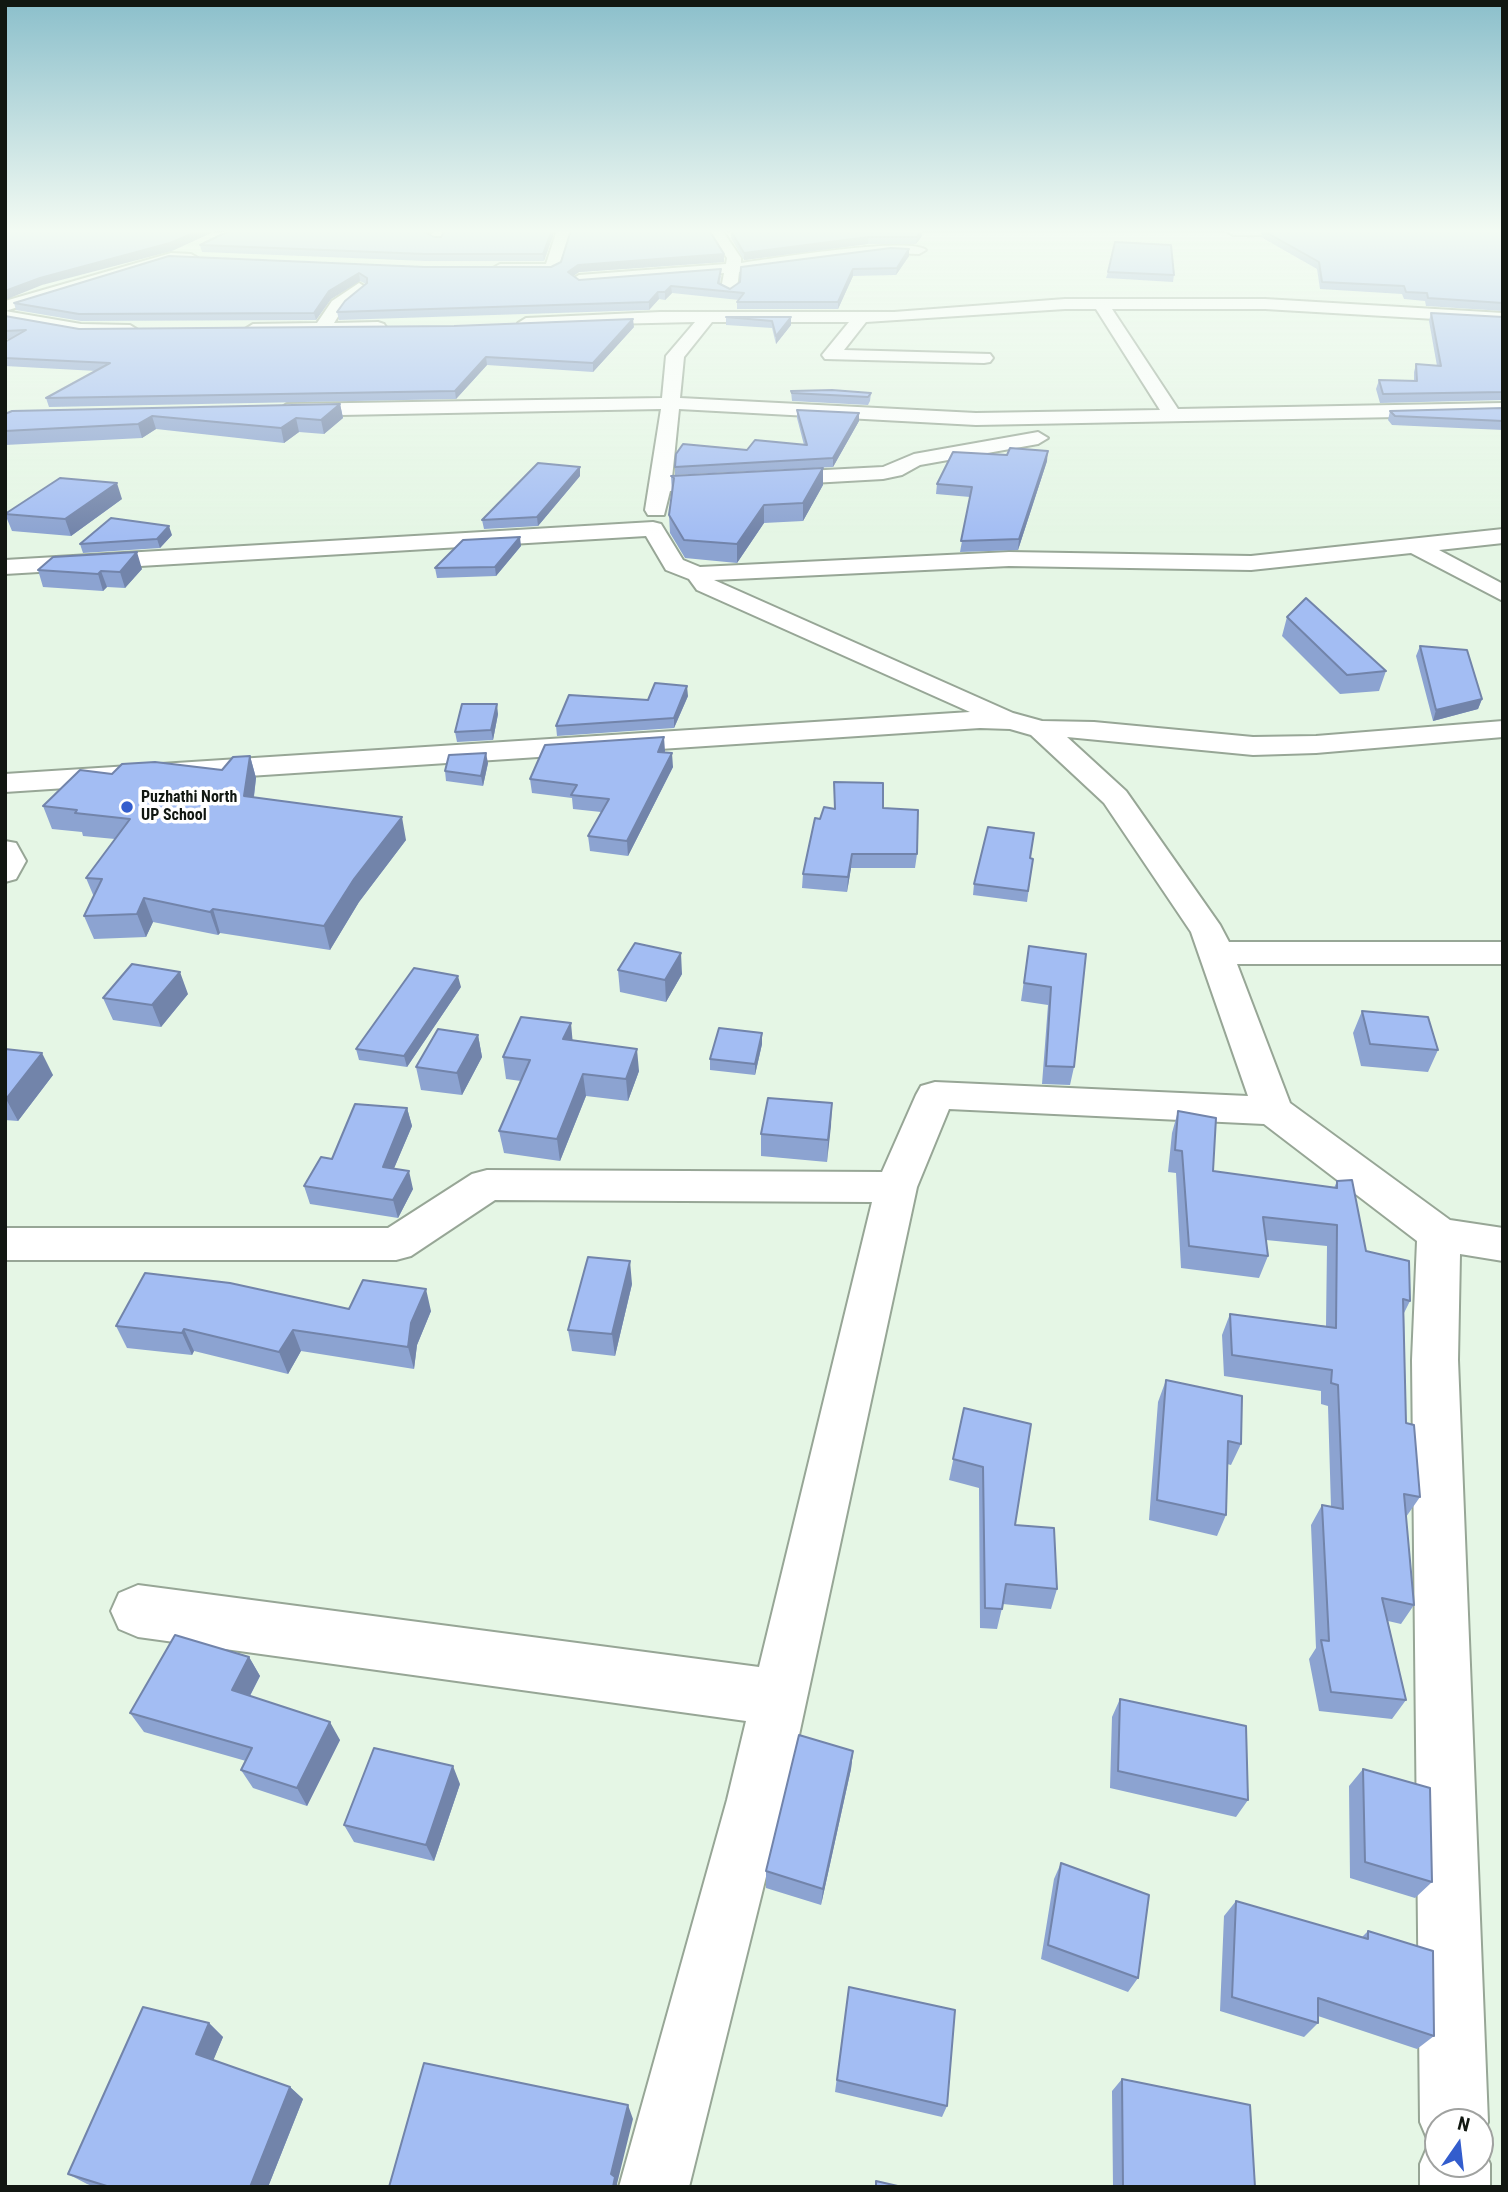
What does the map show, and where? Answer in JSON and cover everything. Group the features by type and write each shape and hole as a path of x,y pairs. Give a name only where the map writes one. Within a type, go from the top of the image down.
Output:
{"street":[{"path":"700,332 675,356 661,485 653,529 674,565 698,574 1009,559 1251,563 1503,536"},
{"path":"849,332 831,355 984,358"},
{"path":"1120,332 1173,416"},
{"path":"269,411 670,403 976,419 1503,409"},
{"path":"661,485 895,471 914,460 1040,438 1041,423 1051,418"},
{"path":"5,567 653,529"},
{"path":"1415,545 1503,594"},
{"path":"698,574 705,585 1011,720 1041,729 1078,728 1253,746 1349,742 1463,730 1503,729"},
{"path":"5,783 1011,720"},
{"path":"1041,729 1115,797 1208,932 1273,1111 1439,1234 1503,1245"},
{"path":"5,850 10,861 5,872"},
{"path":"1215,953 1503,953"},
{"path":"654,2187 757,1800 897,1187 935,1095 1273,1111"},
{"path":"5,1244 396,1244 487,1185 897,1187"},
{"path":"1439,1234 1435,1360 1454,2108"},
{"path":"138,1611 779,1698"}],"building":[{"path":"22,332 621,332 593,363 486,357 455,391 46,398 110,363 5,358 5,342"},
{"path":"1435,332 1503,332 1503,392 1383,394 1379,380 1417,381 1416,364 1441,366"},
{"path":"791,391 871,393 868,397"},
{"path":"340,404 321,420 296,418 281,428 152,416 138,424 5,431 5,414 12,411"},
{"path":"1503,408 1503,421 1395,416 1390,411"},
{"path":"797,410 859,413 833,458 675,467 676,454 683,444 747,450 755,440 807,445"},
{"path":"1010,448 1048,451 1019,539 961,541 972,487 937,484 953,452 1007,455"},
{"path":"538,463 580,467 537,517 482,520"},
{"path":"823,468 803,503 764,505 737,544 684,540 669,515 674,478 671,476"},
{"path":"60,478 117,483 65,519 5,514"},
{"path":"111,518 169,526 157,539 80,544"},
{"path":"520,537 495,567 435,568 463,540"},
{"path":"137,552 120,572 101,571 98,574 38,570 53,557"},
{"path":"1306,598 1386,671 1347,675 1287,617"},
{"path":"1420,646 1467,650 1482,699 1436,710"},
{"path":"655,683 687,686 674,718 556,726 569,695 648,700"},
{"path":"462,704 497,704 491,730 455,732"},
{"path":"664,737 658,752 672,753 627,841 588,836 609,799 571,795 577,785 530,779 545,745"},
{"path":"486,753 481,776 445,771 449,755"},
{"path":"250,756 244,796 402,817 354,879 324,926 213,909 210,912 144,898 137,914 84,916 102,879 86,878 130,819 75,813 77,810 43,806 80,770 112,774 122,764 155,762 222,770 233,757"},
{"path":"834,782 883,783 883,808 918,810 917,854 852,854 848,877 803,874 815,818 820,819 824,807 835,809"},
{"path":"988,827 1034,833 1028,891 974,884"},
{"path":"635,943 681,953 665,980 618,970"},
{"path":"1029,946 1086,954 1074,1067 1046,1066 1051,987 1024,983"},
{"path":"132,964 180,972 152,1005 103,998"},
{"path":"414,968 458,976 404,1056 356,1049"},
{"path":"1362,1011 1428,1017 1438,1050 1370,1044"},
{"path":"521,1017 571,1023 563,1039 637,1049 626,1079 583,1074 557,1139 499,1131 530,1060 503,1057"},
{"path":"719,1028 762,1033 755,1064 710,1059"},
{"path":"438,1029 478,1035 457,1073 416,1067"},
{"path":"5,1049 42,1053 6,1099 5,1099"},
{"path":"768,1098 832,1103 828,1140 761,1134"},
{"path":"355,1104 407,1108 383,1167 409,1171 393,1200 304,1186 321,1157 332,1159"},
{"path":"1178,1111 1216,1118 1213,1171 1337,1188 1337,1181 1352,1180 1366,1251 1409,1261 1410,1301 1403,1299 1406,1423 1414,1425 1420,1497 1404,1494 1414,1605 1382,1598 1406,1700 1331,1692 1321,1640 1329,1641 1322,1505 1343,1509 1338,1385 1331,1383 1332,1370 1232,1355 1230,1314 1336,1328 1337,1225 1263,1217 1268,1256 1189,1246 1182,1151 1175,1150"},
{"path":"588,1257 630,1261 612,1334 568,1330"},
{"path":"145,1273 230,1283 349,1309 363,1280 426,1289 411,1323 408,1347 293,1330 279,1352 184,1329 182,1333 116,1326"},
{"path":"1166,1380 1242,1396 1241,1444 1228,1441 1226,1515 1157,1500"},
{"path":"964,1408 1031,1424 1015,1525 1054,1528 1057,1589 1006,1584 1002,1609 985,1608 983,1467 953,1459"},
{"path":"175,1635 249,1657 232,1690 330,1722 297,1788 241,1770 252,1748 130,1713"},
{"path":"1120,1699 1246,1726 1248,1800 1118,1771"},
{"path":"799,1735 853,1751 823,1889 766,1871"},
{"path":"374,1748 453,1766 426,1845 344,1825"},
{"path":"1363,1769 1430,1788 1432,1882 1365,1862"},
{"path":"1061,1863 1149,1895 1138,1978 1048,1945"},
{"path":"1236,1901 1368,1939 1368,1931 1433,1951 1434,2036 1318,1998 1318,2023 1232,1997"},
{"path":"849,1987 955,2010 947,2106 837,2080"},
{"path":"143,2007 209,2023 196,2054 290,2087 250,2187 110,2187 68,2174"},
{"path":"424,2063 628,2105 611,2174 615,2177 613,2187 389,2187"},
{"path":"1122,2079 1250,2105 1255,2187 1123,2187"},
{"path":"876,2181 902,2187 876,2187"}],"place":[{"name":"Puzhathi North UP School","path":"127,807"}]}
